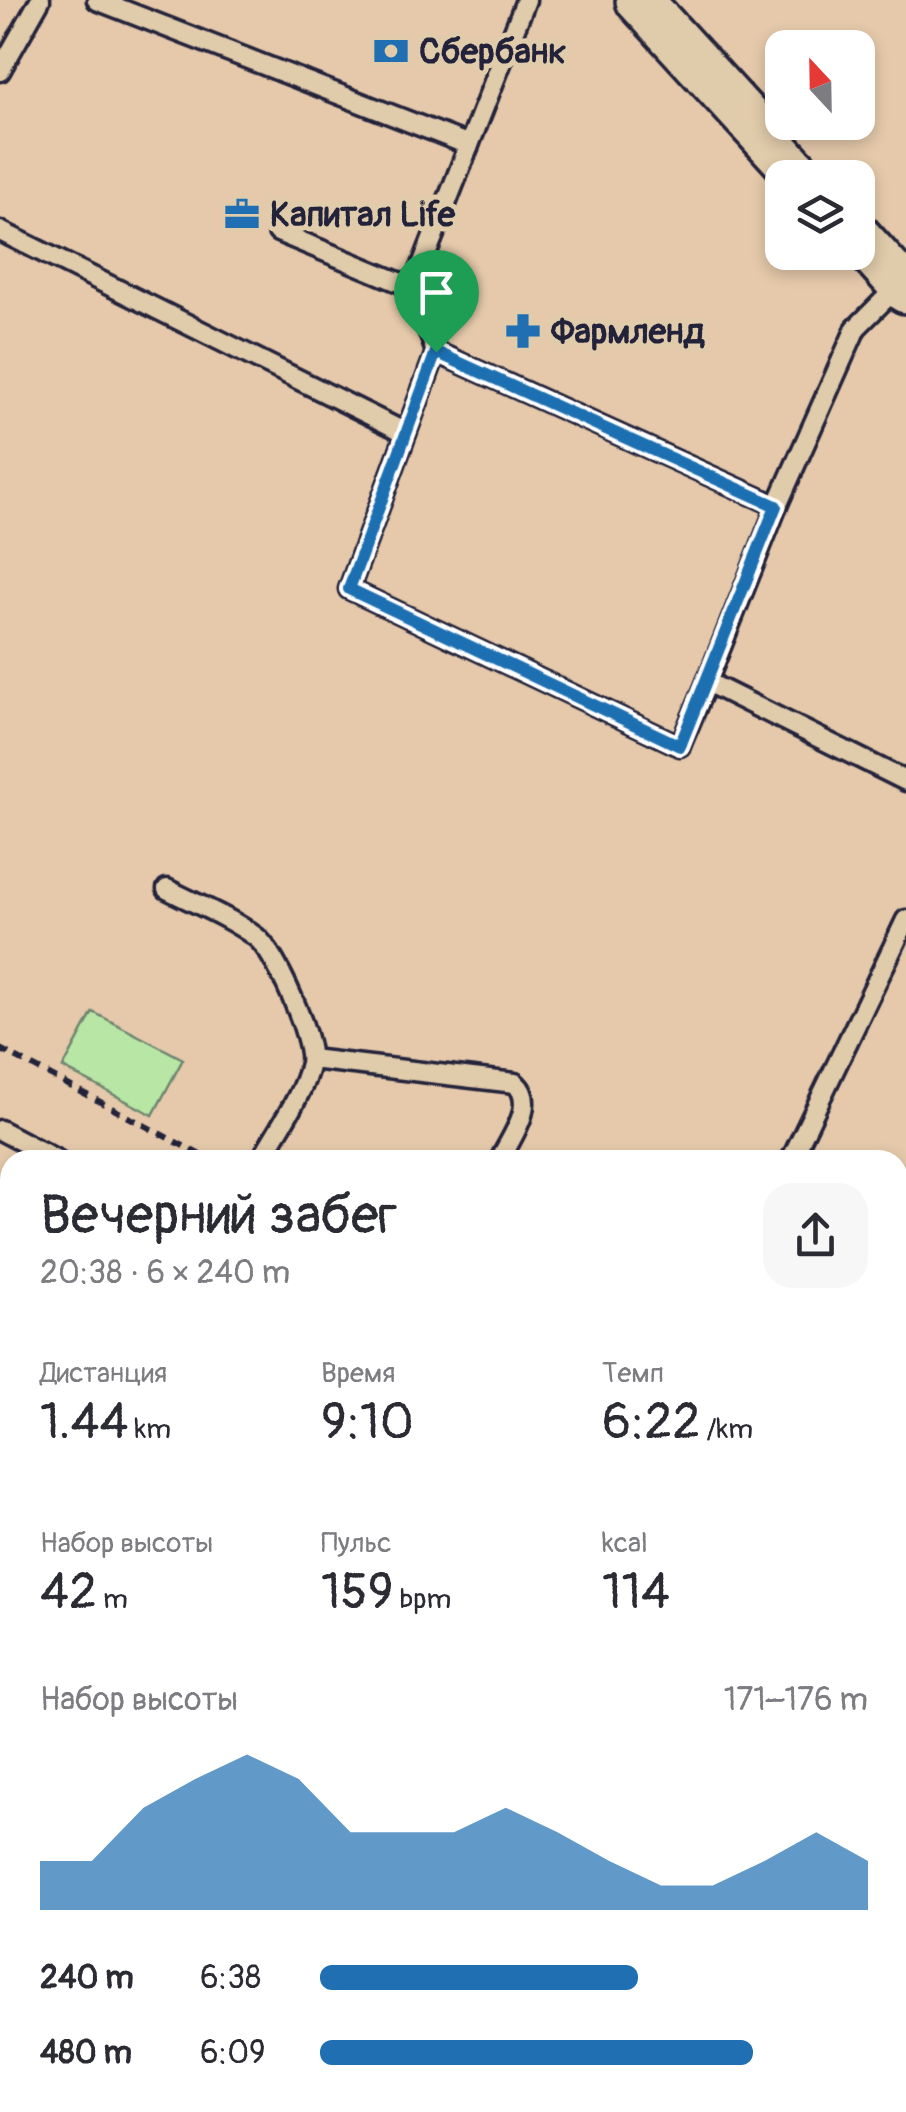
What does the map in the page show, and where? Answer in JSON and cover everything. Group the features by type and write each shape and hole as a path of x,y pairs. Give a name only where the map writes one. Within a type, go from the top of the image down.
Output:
{"street":[{"path":"639,0 786,160"},
{"path":"875,256 903,287"}],"lane":[{"path":"0,71 40,0"},
{"path":"97,0 469,145"},
{"path":"526,0 414,288 436,352 349,589 680,746 776,506 856,328 903,287"},
{"path":"0,231 406,433"},
{"path":"278,232 414,288"},
{"path":"436,352 776,506"},
{"path":"708,682 906,781"},
{"path":"167,888 262,942 303,1021 311,1059 266,1150"},
{"path":"796,1150 906,920"},
{"path":"311,1059 515,1083 523,1092 525,1108 505,1150"},
{"path":"0,1130 39,1150"}],"path":[{"path":"0,1048 191,1150"}],"green space":[{"path":"93,1012 183,1059 153,1115 63,1068"}],"place":[{"name":"Сбербанк","path":"391,51"},
{"name":"Капитал Life","path":"242,214"},
{"name":"Фармленд","path":"523,331"}],"route":[{"path":"436,352 776,506 680,746 349,589 436,352"}]}
